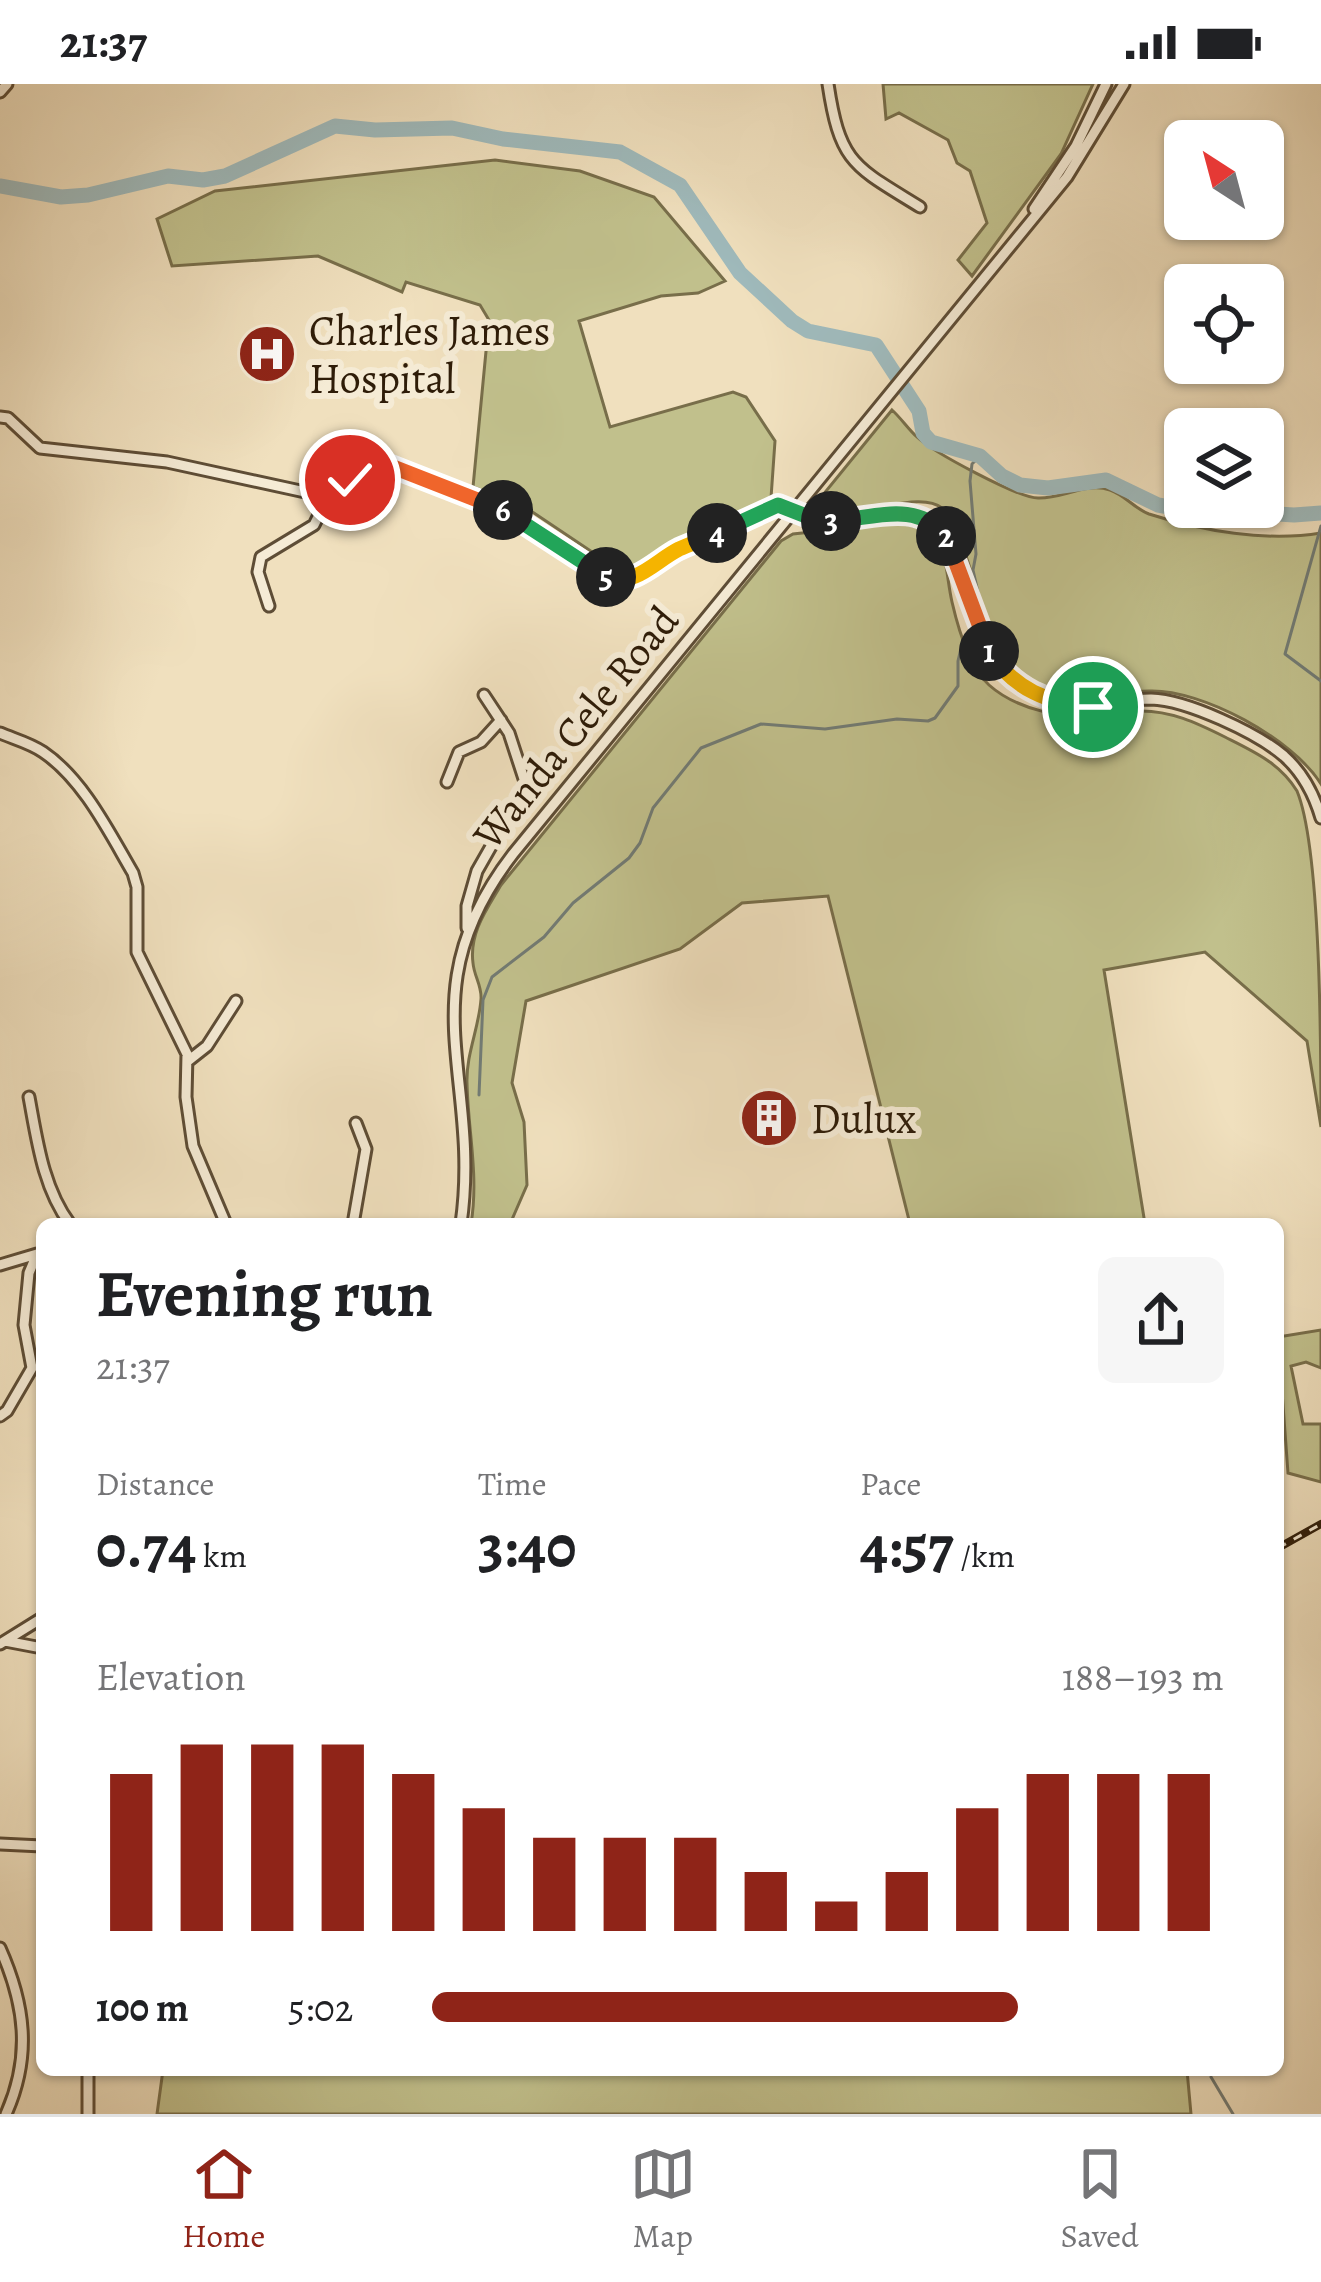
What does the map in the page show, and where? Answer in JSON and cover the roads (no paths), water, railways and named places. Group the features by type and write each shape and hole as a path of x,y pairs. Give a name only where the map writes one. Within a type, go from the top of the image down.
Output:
{"street":[{"path":"0,92 7,84"},
{"path":"828,84 839,140 852,162 920,206"},
{"name":"Wanda Cele Road","path":"1023,230 1076,146 1106,84"},
{"name":"Wanda Cele Road","path":"461,1218 465,1173 453,996 467,928 513,854 1067,177 1124,84"},
{"path":"0,417 8,418 40,448 203,468 328,496"},
{"path":"269,606 260,583 261,557 307,531 320,517 328,496 346,486 363,464 377,460 501,509 605,576 621,581 765,508 778,505 819,521 910,512 929,520 953,547 982,641 1010,678 1057,704 1093,707 1159,700 1195,709 1284,755 1305,779 1321,818"},
{"path":"467,928 467,906 477,871 526,785 501,720 484,694"},
{"path":"447,782 459,752 481,742 501,720"},
{"path":"0,733 36,748 64,770 121,852 137,887 137,952 182,1040 188,1061 186,1096 193,1146 223,1218"},
{"path":"188,1061 207,1046 236,1001"},
{"path":"29,1097 43,1165 66,1218"},
{"path":"354,1218 366,1149 356,1124"},
{"path":"0,1264 36,1255"},
{"path":"0,1416 8,1411 32,1368 24,1325 29,1274 36,1260"},
{"path":"2,1642 36,1622"},
{"path":"2,1642 36,1647"},
{"path":"0,1844 36,1846"},
{"path":"0,1948 16,1985 24,2024 20,2076 6,2114"},
{"path":"88,2076 88,2114"}],"waterway":[{"path":"0,186 61,197 168,176 203,180 225,176 335,126 452,128 503,139 620,152 680,185 740,273 792,321 808,331 876,345 919,411 923,433 931,442 980,456 1020,485 1048,488 1106,480 1158,505 1175,508 1321,513"},
{"path":"980,456 972,464 970,481 973,570 987,632"},
{"path":"1321,526 1285,654 1321,681"},
{"path":"479,1095 483,1000 492,977 544,937 573,903 629,858 653,808 701,748 761,724 825,729 897,719 928,721 958,686 962,644 973,637"},
{"path":"1211,2077 1233,2114"}],"railway":[{"path":"1284,1545 1321,1524"}],"place":[{"name":"Charles James Hospital","path":"267,354"},
{"name":"Dulux","path":"769,1118"}]}
